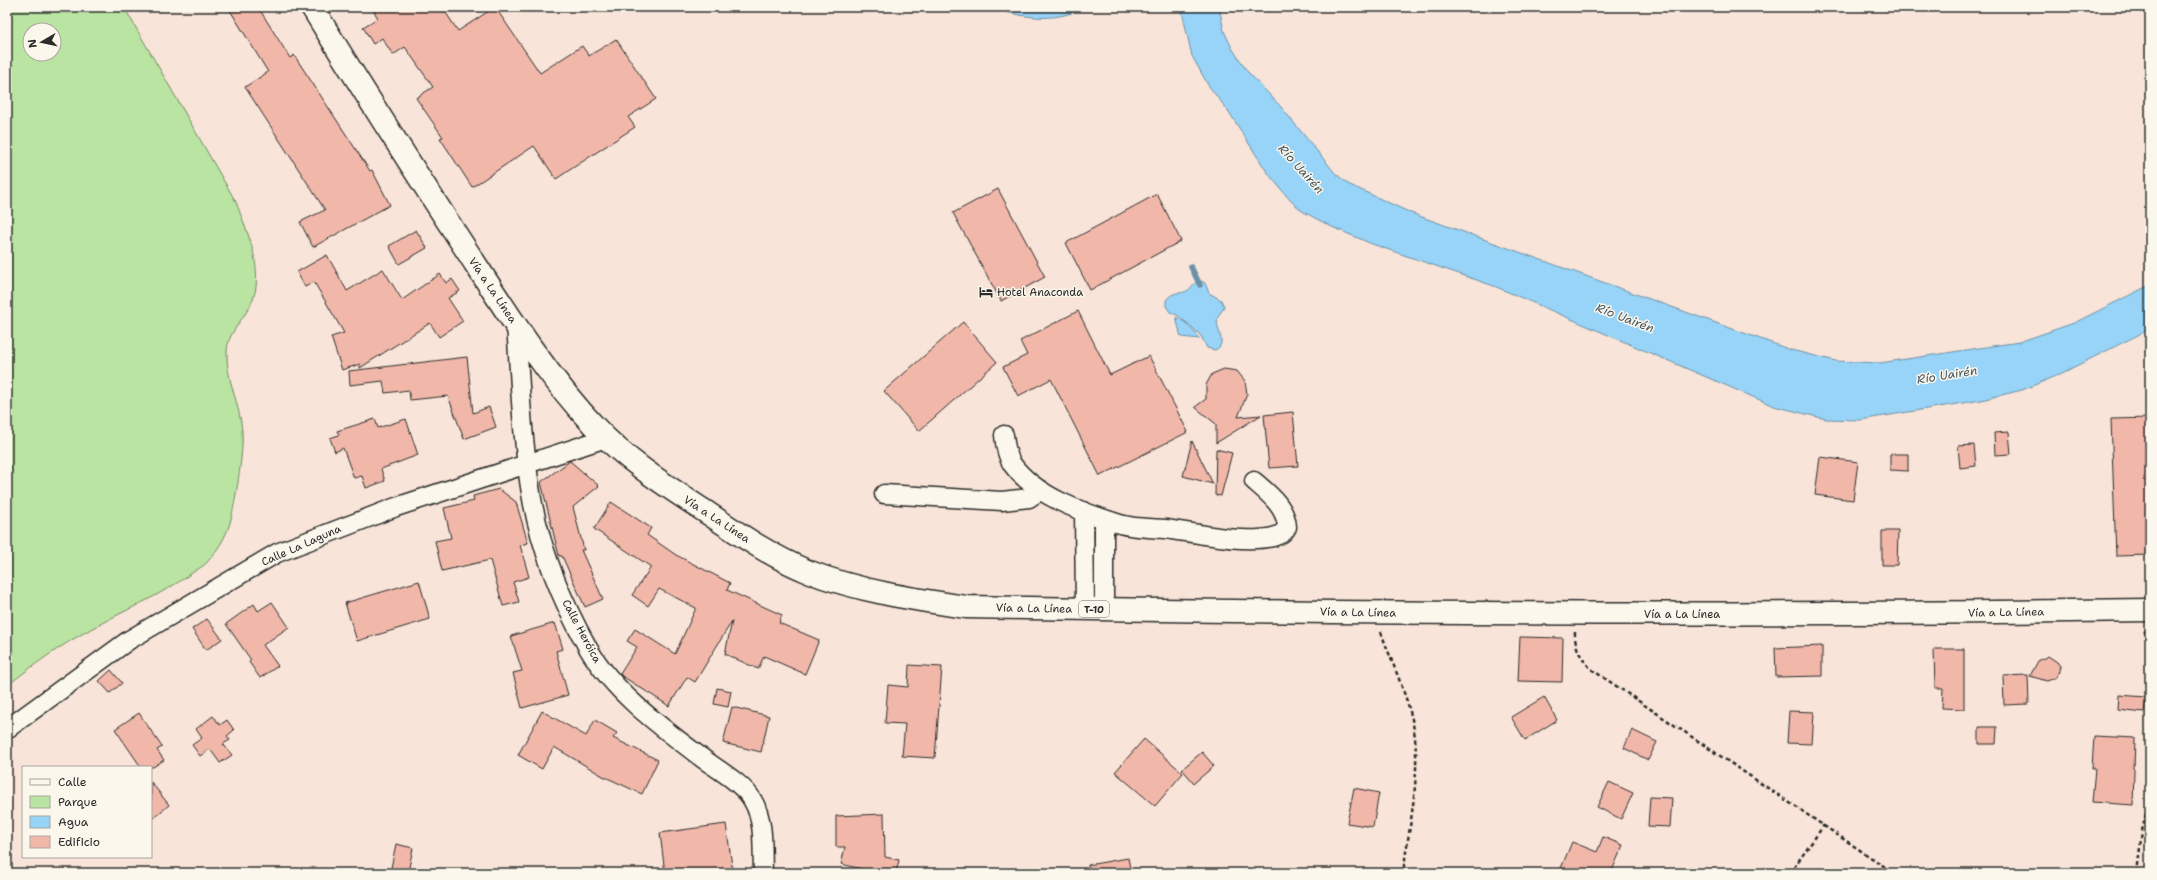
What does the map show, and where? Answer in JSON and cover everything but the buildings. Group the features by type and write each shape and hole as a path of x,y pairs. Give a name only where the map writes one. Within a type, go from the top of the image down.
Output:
{"highway":[{"name":"Vía a La Línea","path":"312,7 383,123 516,324 557,381 606,438 619,451 657,479 736,532 805,570 849,586 902,598 966,607 1578,613 1870,613 2150,610"}],"street":[{"name":"Calle Heróica","path":"516,324 527,464 532,500 549,561 575,622 589,649 604,671 647,715 748,793 753,800 759,816 763,873"},
{"path":"1004,435 1008,457 1012,464 1025,478 1041,490 1084,511 1122,524 1236,538 1279,536 1284,533 1287,527 1284,514 1272,498 1254,480"},
{"name":"Calle La Laguna","path":"7,729 129,640 277,553 359,520 606,438"},
{"path":"884,494 1002,501 1029,498 1041,490"},
{"path":"1084,511 1095,609"},
{"path":"1095,609 1104,519"}],"path":[{"path":"1373,612 1402,690 1414,730 1416,770 1403,873"},
{"path":"1578,613 1575,634 1576,646 1581,657 1591,669 1894,873"},
{"path":"2138,873 2142,831 2150,797"},
{"path":"1790,873 1824,825"}],"green space":[{"path":"7,7 124,7 236,202 254,253 257,280 255,294 250,306 229,339 227,352 227,362 231,382 241,421 242,451 236,493 227,531 218,548 205,564 167,589 78,636 37,663 7,686"}],"water":[{"path":"986,7 1086,7 1073,13 1061,16 1036,17 1024,16"},
{"name":"Río Uairén","path":"1181,7 1219,7 1224,31 1232,48 1247,71 1281,107 1335,173 1348,184 1411,213 1791,350 1836,361 1880,363 2019,342 2074,323 2150,285 2150,329 2054,377 2022,390 1981,400 1860,420 1826,419 1774,406 1494,286 1372,244 1332,227 1302,211 1290,200 1267,172 1229,112 1208,85 1192,56"},
{"path":"1201,281 1205,283 1209,293 1221,300 1224,306 1217,321 1221,344 1215,350 1207,348 1201,336 1177,315 1170,312 1166,306 1166,300 1169,297 1174,294 1187,291"},
{"path":"1176,317 1186,323 1200,339 1181,337"}],"waterway":[{"path":"1191,267 1200,285"}],"place":[{"name":"Hotel Anaconda","path":"986,292"}]}
